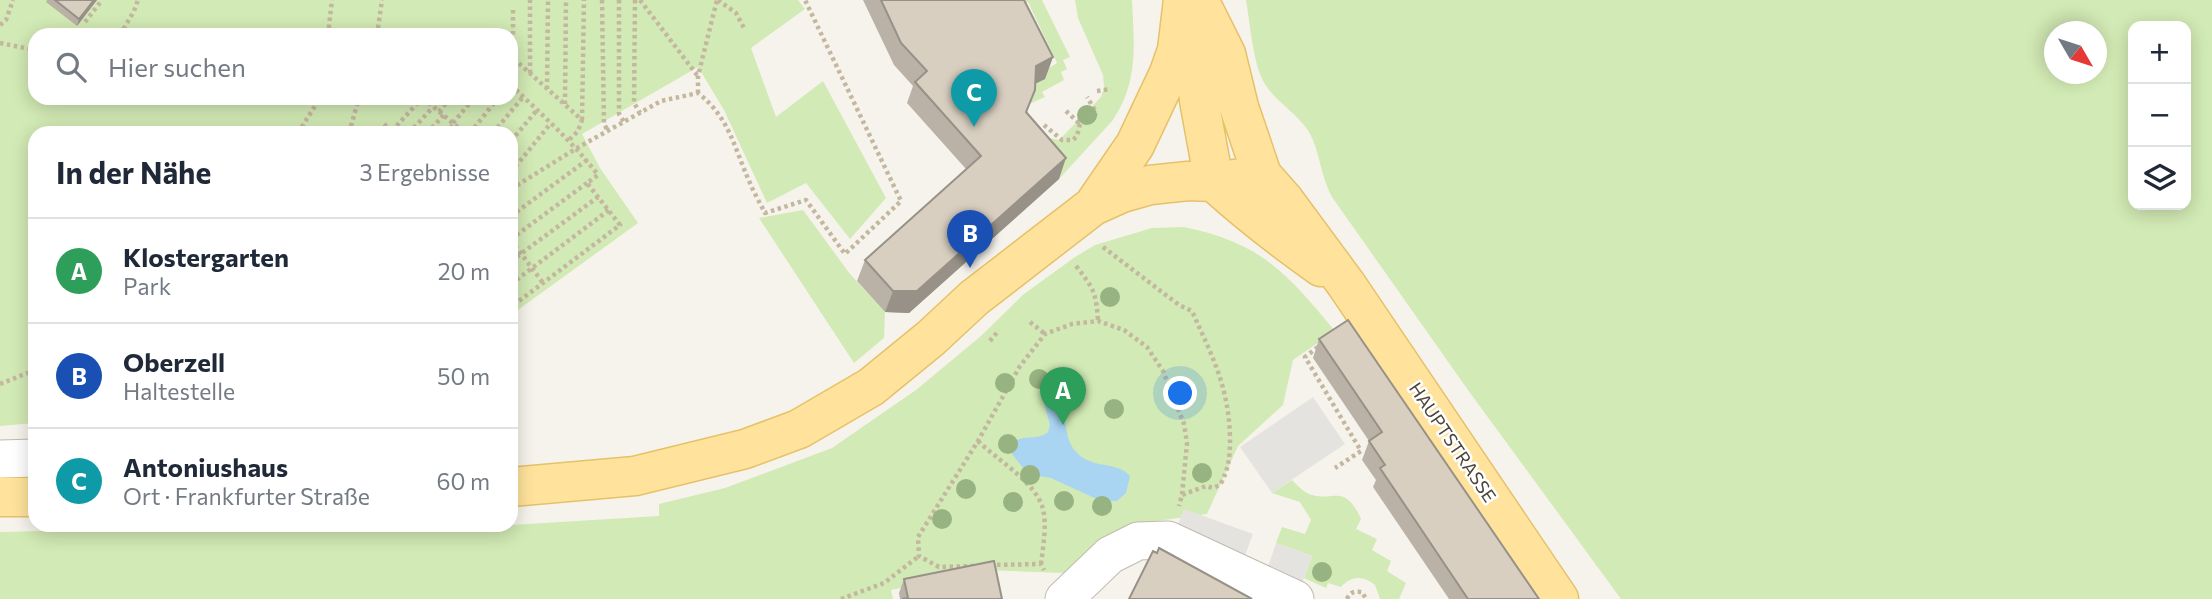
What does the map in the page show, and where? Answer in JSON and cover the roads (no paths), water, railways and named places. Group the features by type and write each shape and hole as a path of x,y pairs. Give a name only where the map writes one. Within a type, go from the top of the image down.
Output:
{"main road":[{"path":"1185,0 1214,181"},
{"path":"1093,206 1135,145 1169,73 1177,50 1185,0"},
{"path":"518,486 635,476 745,449 799,429 871,387 931,338 974,298 1093,206 1122,193 1150,185 1214,181 1256,158 1239,107 1226,54 1199,0"},
{"name":"HAUPTSTRASSE","path":"1256,158 1346,284 1559,599"},
{"name":"HAUPTSTRASSE","path":"1214,181 1243,209 1346,284"},
{"path":"0,497 28,497"}],"lane":[{"path":"0,459 28,458"},
{"path":"1056,587 1139,541 1168,540 1295,599"}],"water":[{"path":"1054,373 1060,377 1062,384 1067,432 1076,452 1085,459 1120,469 1130,476 1126,493 1117,501 1101,501 1051,478 1033,475 1024,469 1012,454 1014,442 1048,432 1050,425 1042,396 1047,376"}],"place":[{"name":"Antoniushaus","path":"974,127"},
{"name":"Oberzell","path":"970,268"},
{"name":"Klostergarten","path":"1063,425"}]}
